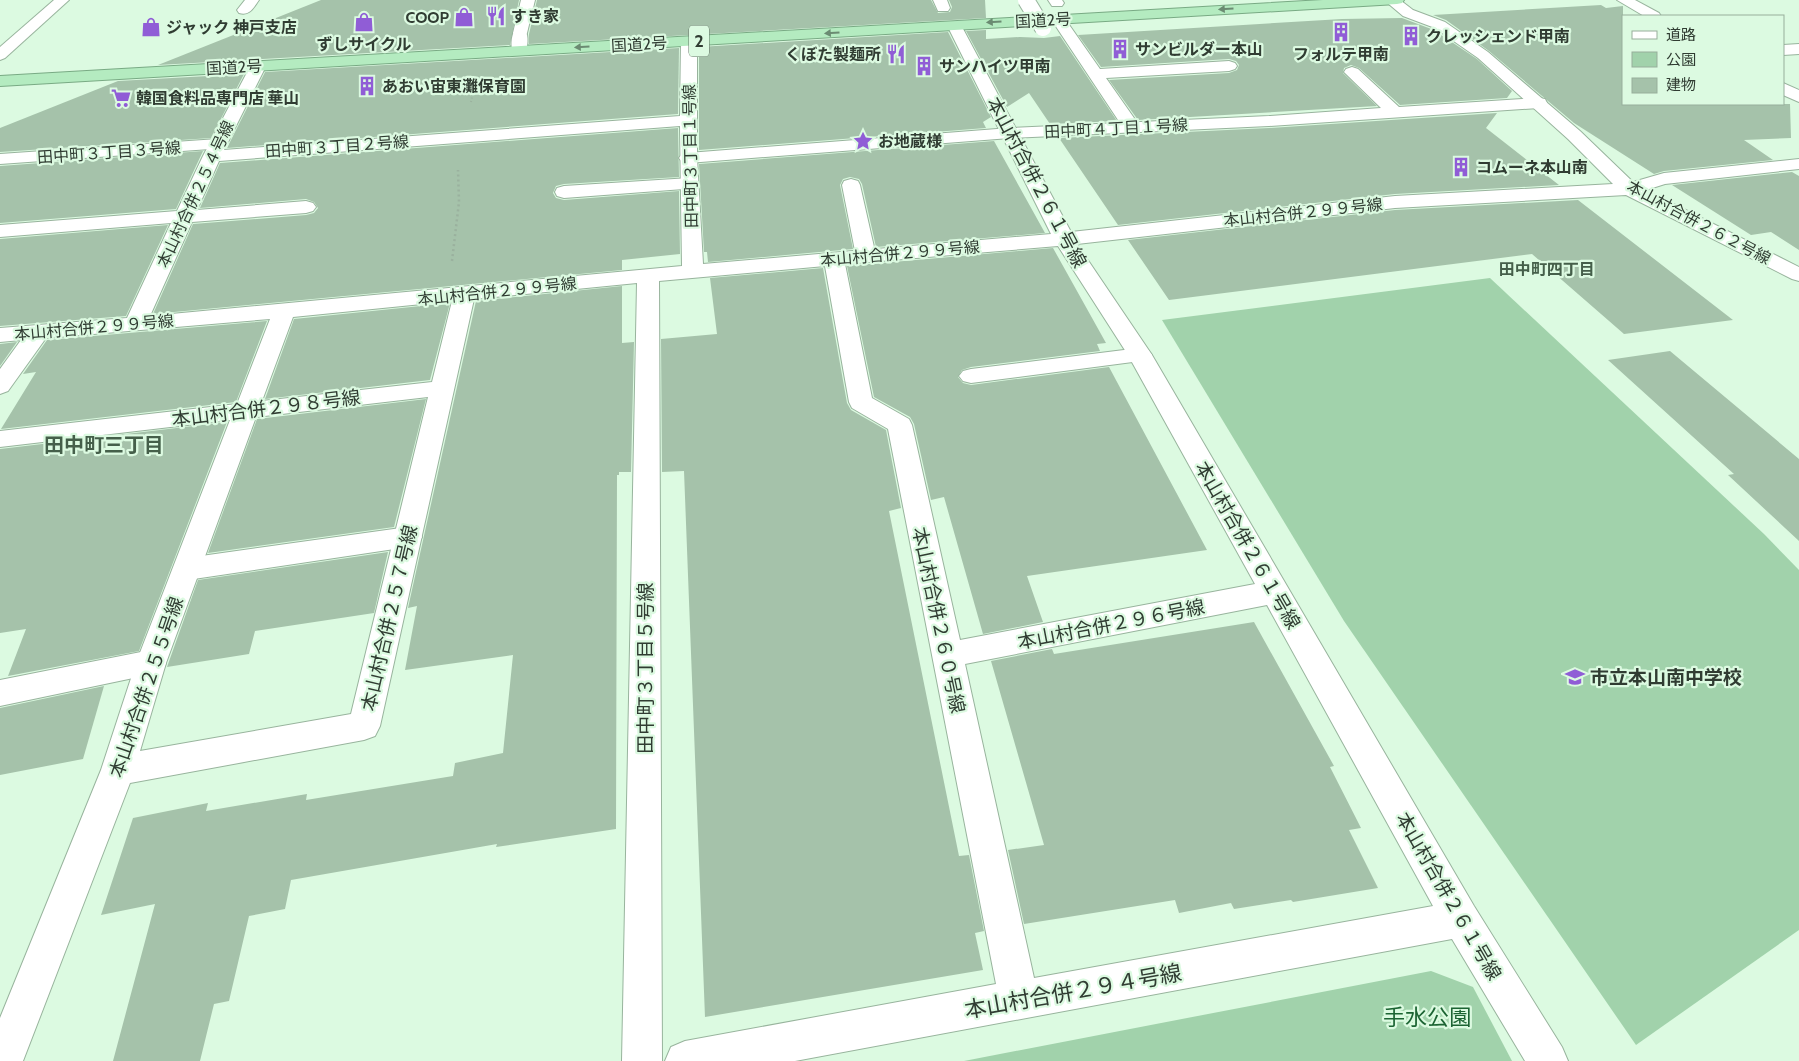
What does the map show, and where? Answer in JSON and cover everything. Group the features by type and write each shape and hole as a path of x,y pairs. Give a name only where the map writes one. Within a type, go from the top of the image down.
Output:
{"highway":[{"name":"国道2号","path":"1010,5 1056,7 1397,0"},
{"name":"国道2号","path":"0,80 689,42 954,25 1075,2"},
{"path":"925,9 942,4 962,7"},
{"path":"502,34 540,32"},
{"path":"0,62 19,61"}],"street":[{"path":"0,55 62,0"},
{"path":"519,51 520,32 528,0"},
{"path":"1026,0 1043,28"},
{"name":"本山村合併２６２号線","path":"1391,0 1408,14 1440,25 1483,55 1539,103 1629,189 1799,275"},
{"path":"1624,0 1652,15"},
{"path":"1056,7 1096,74 1132,128"},
{"name":"本山村合併２６１号線","path":"954,25 1064,239 1140,355 1461,919 1548,1061"},
{"name":"田中町３丁目１号線","path":"689,42 688,158 693,271"},
{"path":"1784,50 1799,49"},
{"name":"本山村合併２５４号線","path":"135,324 215,150 258,66"},
{"path":"1096,74 1229,66"},
{"path":"1352,72 1394,112"},
{"path":"1784,89 1799,97"},
{"name":"田中町４丁目１号線","path":"688,158 1010,133 1132,128 1539,103"},
{"name":"田中町３丁目２号線","path":"215,150 462,137 689,120"},
{"name":"田中町３丁目３号線","path":"0,160 215,150"},
{"name":"本山村合併２９９号線","path":"0,335 284,311 693,271 1064,239 1395,202 1629,189 1664,179 1799,164"},
{"path":"564,192 690,184"},
{"path":"851,185 866,256"},
{"path":"0,231 306,207"},
{"name":"本山村合併２６０号線","path":"834,259 861,402 900,425 946,655 1020,1001"},
{"name":"田中町３丁目５号線","path":"642,1061 648,276"},
{"name":"本山村合併２５７号線","path":"118,770 364,726 443,388 456,295"},
{"name":"本山村合併２５５号線","path":"3,1061 118,770 152,663 284,311"},
{"path":"0,386 38,333"},
{"path":"971,376 1140,355"},
{"name":"本山村合併２９８号線","path":"0,439 443,388"},
{"path":"187,569 408,537"},
{"name":"本山村合併２９６号線","path":"946,655 1275,592"},
{"path":"0,693 152,663"},
{"name":"本山村合併２９４号線","path":"685,1061 1461,919"}],"path":[{"path":"456,295 460,202 458,165 480,53"}],"green space":[{"name":"市立本山南中学校","path":"1490,278 1764,534 1799,570 1799,930 1636,1045 1344,621 1162,320"},
{"name":"手水公園","path":"1431,971 1473,987 1512,1061 964,1061"}],"building":[{"path":"321,0 519,0 510,45 158,65"},
{"path":"537,0 931,0 938,13 950,12 952,7 949,0 985,0 986,18 529,44 529,34"},
{"path":"1601,5 1606,8 1623,6 1622,105 1790,104 1791,138 1744,140 1773,160 1664,171 1654,174 1574,123 1489,51 1446,20 1433,15"},
{"path":"1402,18 1434,30 1477,59 1512,91 1507,98 1400,105 1359,68 1351,65 1344,68 1343,73 1377,106 1138,120 1109,80 1229,73 1237,70 1239,65 1236,61 1229,59 1101,67 1078,35 1342,19"},
{"path":"986,30 986,39 1060,36 1117,121 1050,124 1029,93 1007,107 966,31"},
{"path":"948,32 991,117 983,122 986,128 699,150 699,47"},
{"path":"679,48 678,114 227,148 265,72"},
{"path":"244,74 211,138 0,152 0,128 118,81"},
{"path":"1497,113 1486,128 1559,185 1395,194 1118,225 1059,138 1269,128"},
{"path":"678,128 679,177 564,184 556,186 553,193 556,198 564,200 679,191 680,254 622,260 622,270 153,314 193,224 306,215 314,213 318,208 314,202 306,199 200,208 220,163"},
{"path":"994,141 1045,233 876,247 862,184 859,179 850,177 843,179 840,185 853,249 708,262 707,252 704,252 699,164"},
{"path":"203,151 176,209 0,223 0,166"},
{"path":"1792,172 1799,176 1799,250 1771,232 1751,235 1672,185"},
{"path":"1578,200 1733,320 1624,334 1532,254 1169,300 1128,240 1395,210"},
{"path":"168,225 126,316 0,326 0,239"},
{"path":"1053,248 1106,343 1097,344 1100,351 971,367 962,370 958,377 963,383 971,385 1109,367 1207,550 1027,576 1043,622 983,634 944,497 931,500 914,424 910,417 874,397 847,266"},
{"path":"823,268 847,403 851,410 886,430 901,508 889,511 959,856 969,855 984,931 975,933 983,970 705,1017 684,471 662,472 661,339 717,334 710,278"},
{"path":"622,286 622,343 634,342 631,472 619,472 619,475 617,475 616,829 496,847 497,844 291,880 285,909 249,916 229,1001 214,1004 200,1061 113,1061 155,904 101,915 133,818 208,803 206,811 307,794 306,800 453,776 455,763 503,753 513,655 405,670 417,606 408,608 476,301"},
{"path":"450,303 430,380 265,399 294,319"},
{"path":"267,321 236,402 1,429 36,372 23,374 47,340"},
{"path":"17,342 0,366 0,344"},
{"path":"1670,351 1799,459 1799,541 1728,475 1734,474 1608,360"},
{"path":"426,399 394,527 208,553 257,419"},
{"path":"227,422 139,651 8,676 26,629 0,633 0,449"},
{"path":"388,552 374,613 255,631 249,654 167,667 198,580"},
{"path":"1254,622 1334,766 1330,767 1361,828 1349,830 1378,888 1293,902 1291,900 1234,909 1231,903 1179,913 1175,900 1024,924 1008,850 1044,845 991,661 1052,649 1054,654"},
{"path":"104,686 83,759 0,775 0,708"}],"place":[{"name":"すき家","path":"496,16"},
{"name":"COOP","path":"464,17"},
{"name":"ずしサイクル","path":"364,22"},
{"name":"ジャック 神戸支店","path":"151,27"},
{"name":"フォルテ甲南","path":"1341,32"},
{"name":"クレッシェンド甲南","path":"1411,36"},
{"name":"サンビルダー本山","path":"1120,49"},
{"name":"くぼた製麺所","path":"896,54"},
{"name":"サンハイツ甲南","path":"924,66"},
{"name":"あおい宙東灘保育園","path":"367,86"},
{"name":"韓国食料品専門店 華山","path":"121,98"},
{"name":"お地蔵様","path":"863,141"},
{"name":"コムーネ本山南","path":"1461,167"},
{"name":"市立本山南中学校","path":"1575,677"}],"district":[{"name":"田中町四丁目","path":"1547,269"},
{"name":"田中町三丁目","path":"104,445"}]}
